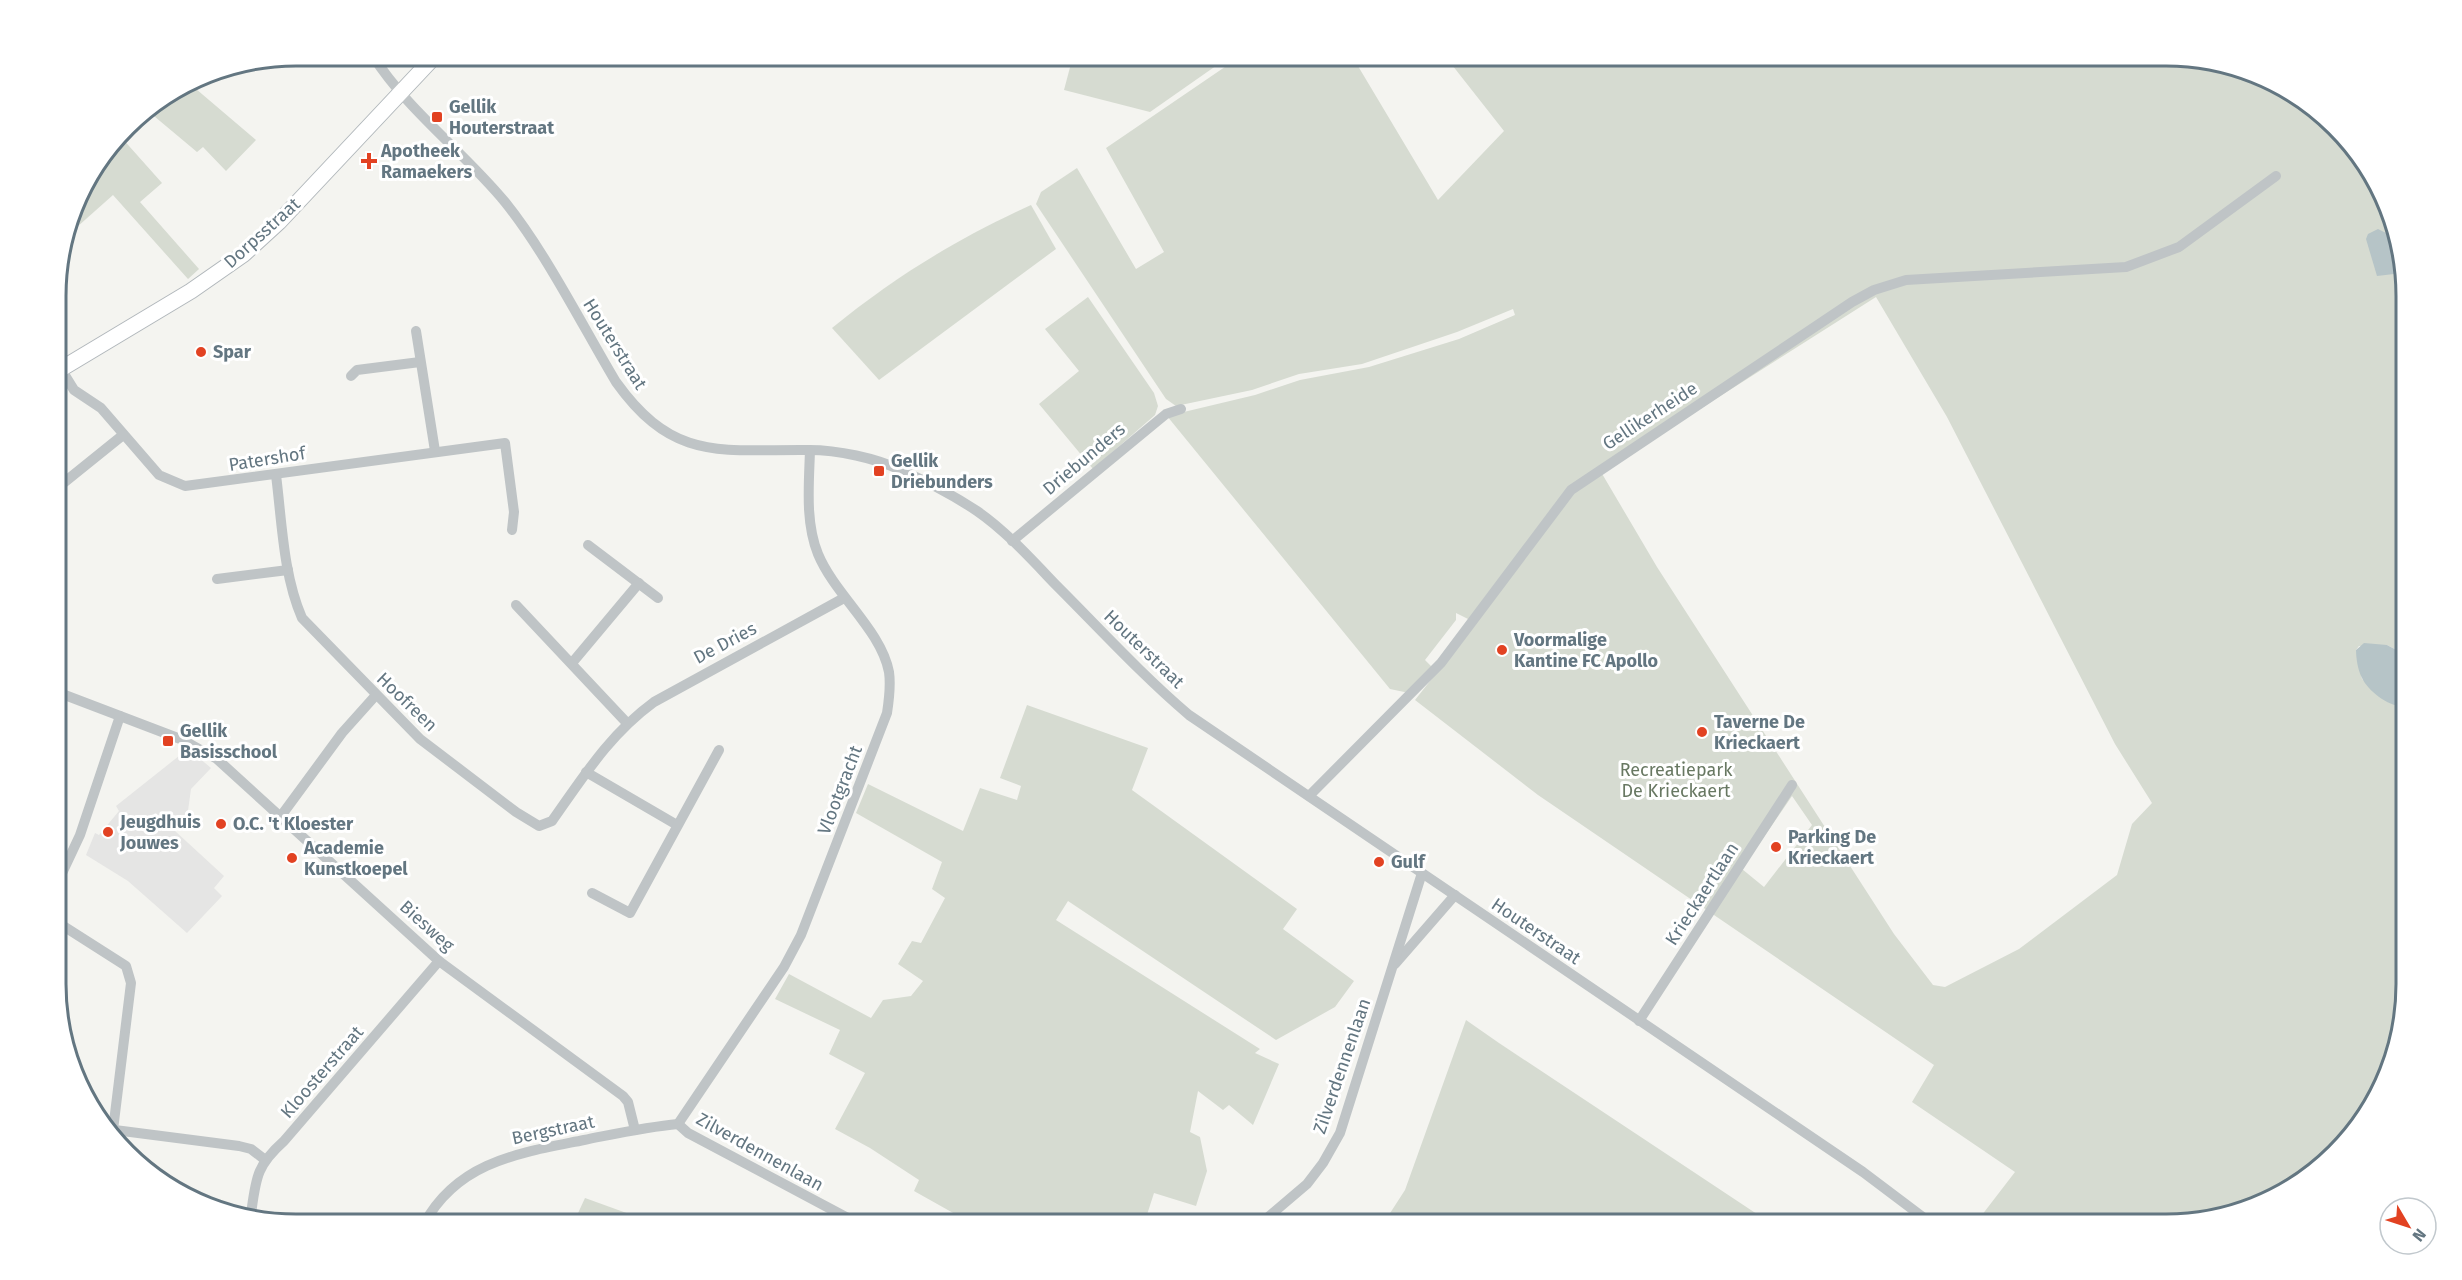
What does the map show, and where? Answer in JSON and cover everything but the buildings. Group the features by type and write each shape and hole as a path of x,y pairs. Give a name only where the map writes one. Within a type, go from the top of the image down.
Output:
{"street":[{"name":"Houterstraat","path":"380,66 400,93 507,204 616,382 646,417 667,433 727,451 810,450 860,458 898,469 951,495 979,512 1012,541 1165,694 1189,714 1863,1172 1919,1214"},
{"name":"Dorpsstraat","path":"66,366 191,291 244,254 279,222 426,66"},
{"name":"Gellikerheide","path":"1309,796 1441,663 1571,490 1852,302 1875,290 1906,280 2126,267 2179,247 2276,176"},
{"path":"416,331 435,451"},
{"path":"351,376 357,370 420,362"},
{"name":"Patershof","path":"66,380 74,390 101,408 159,475 185,486 505,443 514,512 512,531"},
{"name":"Driebunders","path":"1012,541 1166,414 1181,410"},
{"path":"66,482 123,435"},
{"name":"Vlootgracht","path":"678,1124 784,968 801,935 887,714 890,690 885,660 876,640 827,575 817,551 810,526 810,450"},
{"name":"Hoofreen","path":"276,474 288,570 294,600 302,618 420,739 529,822 539,826"},
{"path":"588,545 658,598"},
{"path":"217,579 288,570"},
{"path":"572,663 639,583"},
{"name":"De Dries","path":"539,826 552,821 586,772 626,722 654,702 844,598"},
{"path":"516,605 626,722"},
{"name":"Biesweg","path":"66,695 203,749 281,816 439,961 623,1096 628,1102 634,1130"},
{"path":"281,816 342,734 376,695"},
{"path":"66,865 80,836 120,716"},
{"path":"592,893 630,913 719,750"},
{"path":"586,772 677,825"},
{"name":"Krieckaertlaan","path":"1639,1021 1792,785"},
{"name":"Zilverdennenlaan","path":"1271,1214 1307,1184 1323,1163 1340,1133 1422,873"},
{"name":"Zilverdennenlaan","path":"1393,966 1455,895"},
{"path":"66,928 126,966 131,983 110,1120"},
{"name":"Kloosterstraat","path":"251,1210 255,1182 264,1159 284,1141 439,961"},
{"name":"Bergstraat","path":"430,1214 467,1176 510,1155 634,1130 678,1124"},
{"name":"Zilverdennenlaan","path":"678,1124 688,1133 840,1214"},
{"path":"118,1130 240,1146 251,1149 264,1159"}],"shaded area":[{"path":"2378,229 2386,233 2392,251 2394,274 2377,276 2366,239 2368,234"},
{"path":"2364,643 2387,645 2396,650 2396,705 2387,702 2365,683 2358,668 2356,650"},
{"path":"184,752 192,752 211,768 191,789 187,818 175,831 224,876 214,888 222,896 187,933 128,881 86,855 95,833 99,835 119,811 116,806"}],"green space":[{"path":"1070,66 1216,66 1150,112 1064,90"},
{"name":"Recreatiepark De Krieckaert","path":"1226,66 1358,66 1438,200 1504,131 1453,66 2181,66 2211,70 2254,83 2306,113 2329,133 2349,156 2372,194 2388,236 2396,281 2396,650 2387,645 2359,646 2356,650 2362,679 2396,703 2396,999 2392,1029 2379,1072 2349,1124 2329,1147 2294,1175 2254,1197 2211,1210 2181,1214 1983,1214 2015,1172 1912,1102 1934,1065 1538,795 1415,700 1476,623 1456,613 1456,620 1425,660 1432,667 1409,693 1390,689 1167,416 1255,395 1300,380 1369,367 1459,339 1515,315 1513,309 1457,332 1362,364 1299,374 1252,390 1176,406 1166,399 1036,204 1041,192 1077,168 1136,269 1164,252 1106,148","holes":["1876,297 1947,417 2115,744 2152,803 2132,824 2117,875 2019,949 1945,987 1933,985 1894,934 1657,567 1601,472","1792,796 1812,825 1764,887 1742,869"]},
{"path":"196,89 256,140 226,171 203,147 197,152 153,115"},
{"path":"125,142 162,183 140,202 199,269 188,279 113,195 76,228 83,208 97,181"},
{"path":"1031,205 1056,249 879,380 832,328 879,292 927,260"},
{"path":"1088,297 1154,393 1158,406 1155,415 1093,469 1039,404 1079,371 1045,329"},
{"path":"1027,705 1148,748 1132,790 1297,909 1283,929 1354,981 1335,1007 1276,1040 1068,901 1056,920 1260,1049 1255,1053 1279,1064 1253,1125 1229,1105 1223,1110 1198,1091 1190,1132 1200,1137 1207,1171 1196,1206 1154,1193 1147,1214 955,1214 914,1191 919,1180 870,1148 835,1129 865,1073 829,1054 840,1030 775,999 789,974 871,1018 883,1000 911,996 923,981 898,964 912,941 921,943 945,898 932,889 942,862 856,813 868,784 963,831 980,788 1017,800 1021,786 1000,778"},
{"path":"1466,1020 1757,1214 1389,1214 1405,1190"},
{"path":"585,1198 629,1214 578,1214"}],"place":[{"name":"Gellik Houterstraat","path":"437,117"},
{"name":"Apotheek Ramaekers","path":"369,161"},
{"name":"Spar","path":"201,352"},
{"name":"Gellik Driebunders","path":"879,471"},
{"name":"Voormalige Kantine FC Apollo","path":"1502,650"},
{"name":"Taverne De Krieckaert","path":"1702,732"},
{"name":"Gellik Basisschool","path":"168,741"},
{"name":"O.C. 't Kloester","path":"221,824"},
{"name":"Jeugdhuis Jouwes","path":"108,832"},
{"name":"Parking De Krieckaert","path":"1776,847"},
{"name":"Academie Kunstkoepel","path":"292,858"},
{"name":"Gulf","path":"1379,862"}]}
